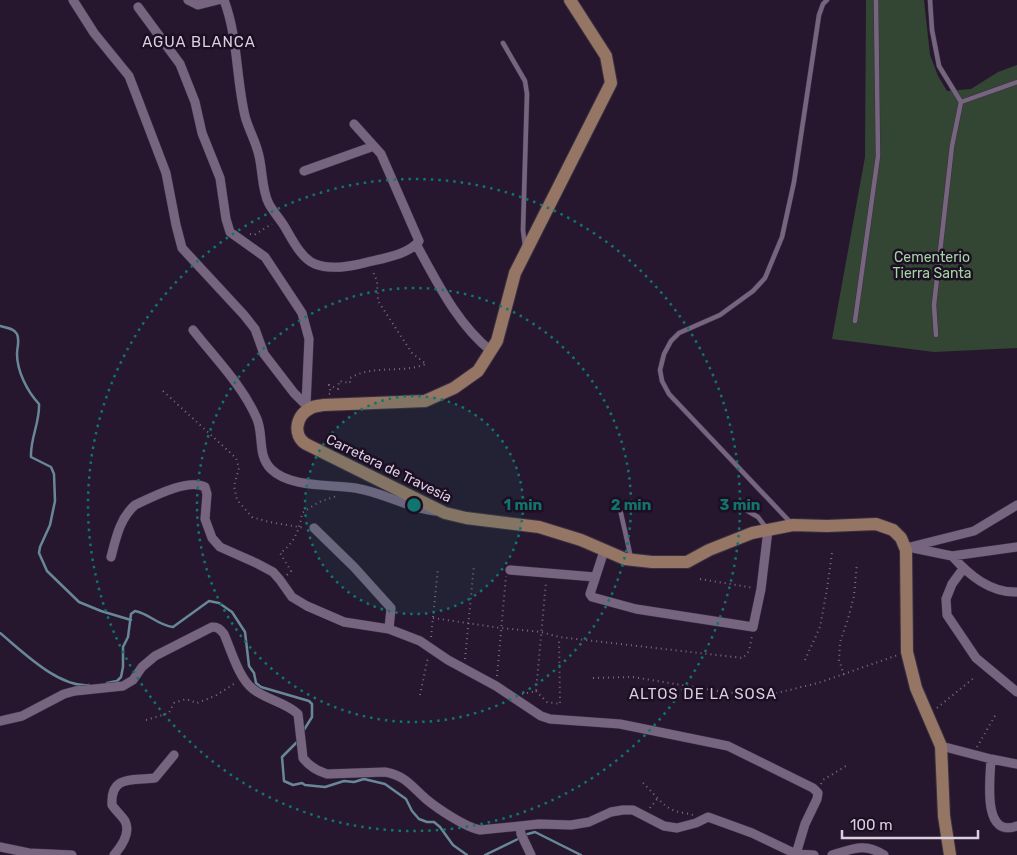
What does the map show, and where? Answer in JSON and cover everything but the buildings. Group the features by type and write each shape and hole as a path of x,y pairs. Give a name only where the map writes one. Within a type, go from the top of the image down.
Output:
{"street":[{"path":"73,0 94,33 128,76 166,173 182,248 255,329 264,354 294,393 313,406 425,401 454,388 478,371 491,351 497,341 515,272 612,83 606,56 570,0"},
{"path":"188,0 198,5 218,0"},
{"path":"224,0 237,58 245,118 259,153 269,203 302,254 313,264 346,267 367,261 383,260 412,248 419,240 388,166 374,146 354,124"},
{"path":"138,7 180,64 195,102 202,133 220,178 226,220 230,232 265,257 302,313 310,339 313,406"},
{"path":"304,171 374,146"},
{"path":"416,244 460,317 478,341 491,351"},
{"path":"192,330 239,388 251,407 258,421 260,447 265,462 272,470 289,479 355,488 423,510 445,512"},
{"name":"Carretera de Travesía","path":"313,406 299,419 297,428 298,435 302,441 445,512 466,518 539,527 581,540 625,559 687,562 709,550 752,532 793,525 876,524 892,530 908,548"},
{"path":"111,557 124,518 135,505 188,484 199,484 205,487 207,494 205,519 212,538 220,547 256,562 272,572 292,597 307,606 344,622 389,629 420,641 464,669 496,686 541,716 550,719 620,724 728,746 814,788 818,793 817,799 805,824 796,854"},
{"path":"908,548 974,531 1017,505"},
{"path":"314,528 354,567 391,608 389,629"},
{"path":"604,551 590,594 592,597 636,609 753,627 761,589 768,530"},
{"path":"908,548 952,556 1017,547"},
{"path":"908,548 907,652 916,688 941,746 944,816 950,855"},
{"path":"952,556 963,569 981,583 1009,592 1017,592"},
{"path":"963,569 952,584 946,599 947,614 976,658 1017,692"},
{"path":"510,570 595,577"},
{"path":"0,721 22,716 64,694 123,686 133,680 142,667 155,656 217,627 221,630 243,678 252,689 290,706 298,714 302,755 307,764 318,772 327,774 385,772 394,774 412,784 435,806 471,828 480,830 520,831 539,824 571,825 589,822 611,812 633,810 664,826 677,828 708,818 752,833 796,854 814,855"},
{"path":"941,746 1017,764"},
{"path":"114,855 124,839 126,827 125,821 112,805 113,790 123,781 155,778 174,754"},
{"path":"991,759 991,810 994,820 1000,826 1007,829 1017,826"},
{"path":"520,831 531,855"},
{"path":"0,847 29,852 72,855"},
{"path":"832,855 858,848 872,848 884,855"}],"lane":[{"path":"793,525 669,394 662,381 660,370 664,354 671,341 680,333 720,315 753,291 765,278 782,237 794,182 819,15 823,4 827,0"},
{"path":"855,320 878,156 876,0"},
{"path":"930,0 932,30 939,66 961,102 952,146 934,305 936,335"},
{"path":"503,43 525,81 527,94 523,230 525,252"},
{"path":"961,102 1017,82"},
{"path":"739,506 758,517 768,530"},
{"path":"620,509 631,560"}],"path":[{"path":"230,232 254,235 280,218"},
{"path":"313,406 331,393 328,385 338,389 339,381 350,383 350,378 359,373 375,369 398,370 416,368 426,364 412,353 378,301 377,281 367,261"},
{"path":"163,391 236,458 239,468 234,486 237,500 252,517 300,528"},
{"path":"280,580 291,572 280,553 289,548 300,528 302,513 318,502 338,496"},
{"path":"806,660 820,626 832,553"},
{"path":"844,675 839,660 840,642 852,604 857,563"},
{"path":"464,669 474,565"},
{"path":"420,695 430,648 438,568"},
{"path":"496,686 506,578 510,570"},
{"path":"536,691 547,572"},
{"path":"700,579 761,589"},
{"path":"433,618 542,632 559,637 743,658 749,651 753,627"},
{"path":"536,691 547,702 560,704 559,637"},
{"path":"593,678 633,677 730,693 752,690 773,694 844,675 907,652"},
{"path":"927,716 975,676"},
{"path":"146,720 169,713 174,703 186,699 198,703 215,696 243,678"},
{"path":"510,696 536,691"},
{"path":"974,753 996,714"},
{"path":"818,793 823,780 846,766"},
{"path":"643,783 672,810 708,818"},
{"path":"647,817 658,798"}],"green space":[{"name":"Cementerio Tierra Santa","path":"866,0 924,0 930,55 938,76 947,91 971,89 998,72 1017,65 1017,348 934,352 832,339 865,157"}],"waterway":[{"path":"0,326 16,332 18,337 17,360 21,374 30,393 39,404 31,457 51,467 54,474 55,501 50,525 39,553 47,571 79,602 131,620"},
{"path":"107,683 117,681 121,677 123,647 128,637 131,614 135,611 145,614 162,624 173,627 209,601 219,603 232,612 245,632 249,666 254,673 256,683 261,687 309,701 312,704 312,717 302,733"},
{"path":"0,633 30,659 54,675 66,681 89,685"},
{"path":"299,740 282,757 284,781 293,785 302,783 325,787 344,781 354,782 364,779 385,784 406,799 412,811 419,819 434,822 453,845 467,855"},
{"path":"524,835 535,832 581,855"},
{"path":"485,855 520,838"}],"district":[{"name":"AGUA BLANCA","path":"199,42"},
{"name":"ALTOS DE LA SOSA","path":"703,694"}]}
